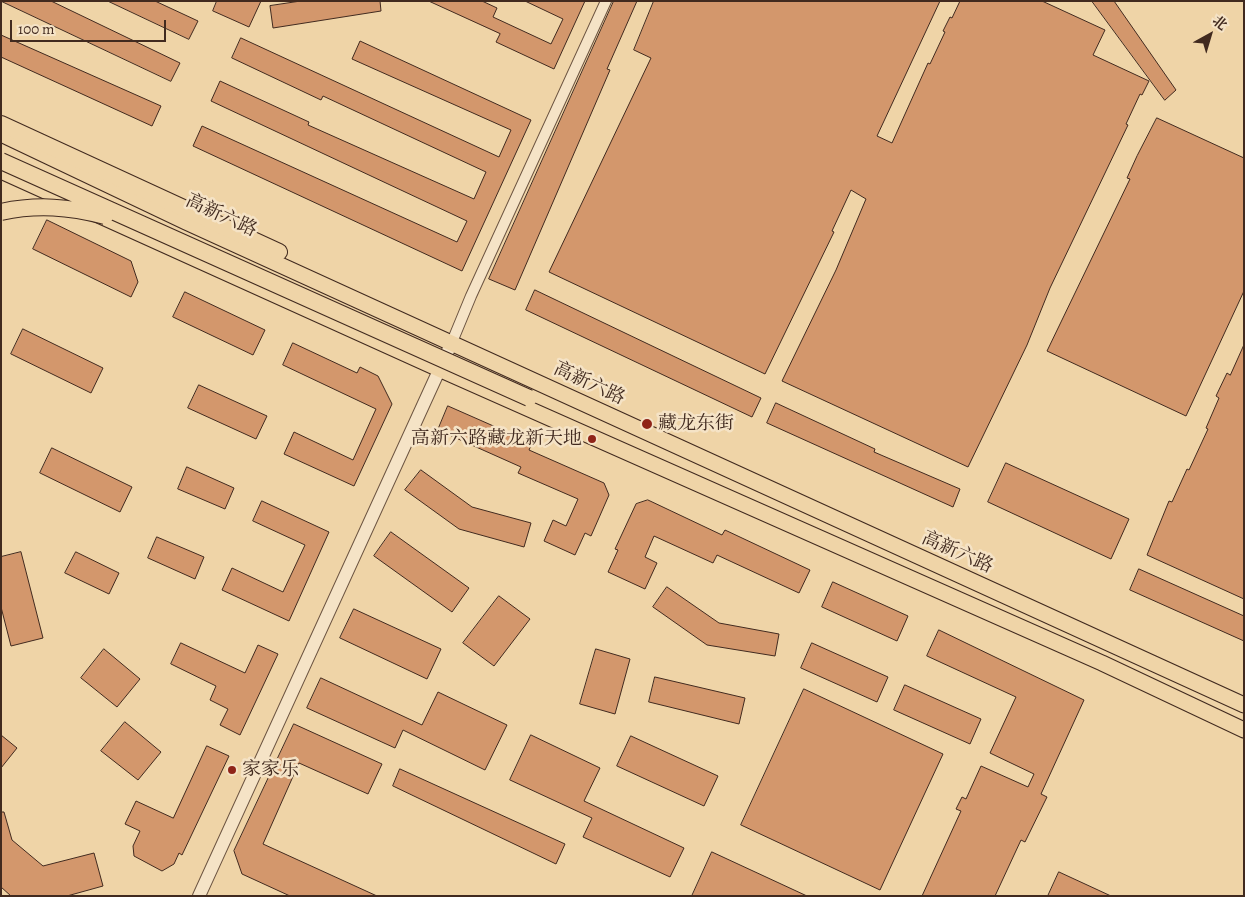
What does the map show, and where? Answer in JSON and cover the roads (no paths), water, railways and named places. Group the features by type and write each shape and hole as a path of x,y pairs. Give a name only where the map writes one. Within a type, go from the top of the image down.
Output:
{"highway":[{"path":"1,124 279,252"},
{"path":"1,161 529,398"},
{"path":"1,212 25,207 52,206 76,209 162,233"}],"main road":[{"name":"高新六路","path":"1,134 186,222 452,342 829,517 1244,706"},
{"path":"1,172 441,370 1102,663 1244,730"}],"street":[{"path":"199,896 441,370 470,296 606,1"}],"place":[{"name":"藏龙东街","path":"647,424"},
{"name":"高新六路藏龙新天地","path":"592,439"},
{"name":"家家乐","path":"232,770"}]}
